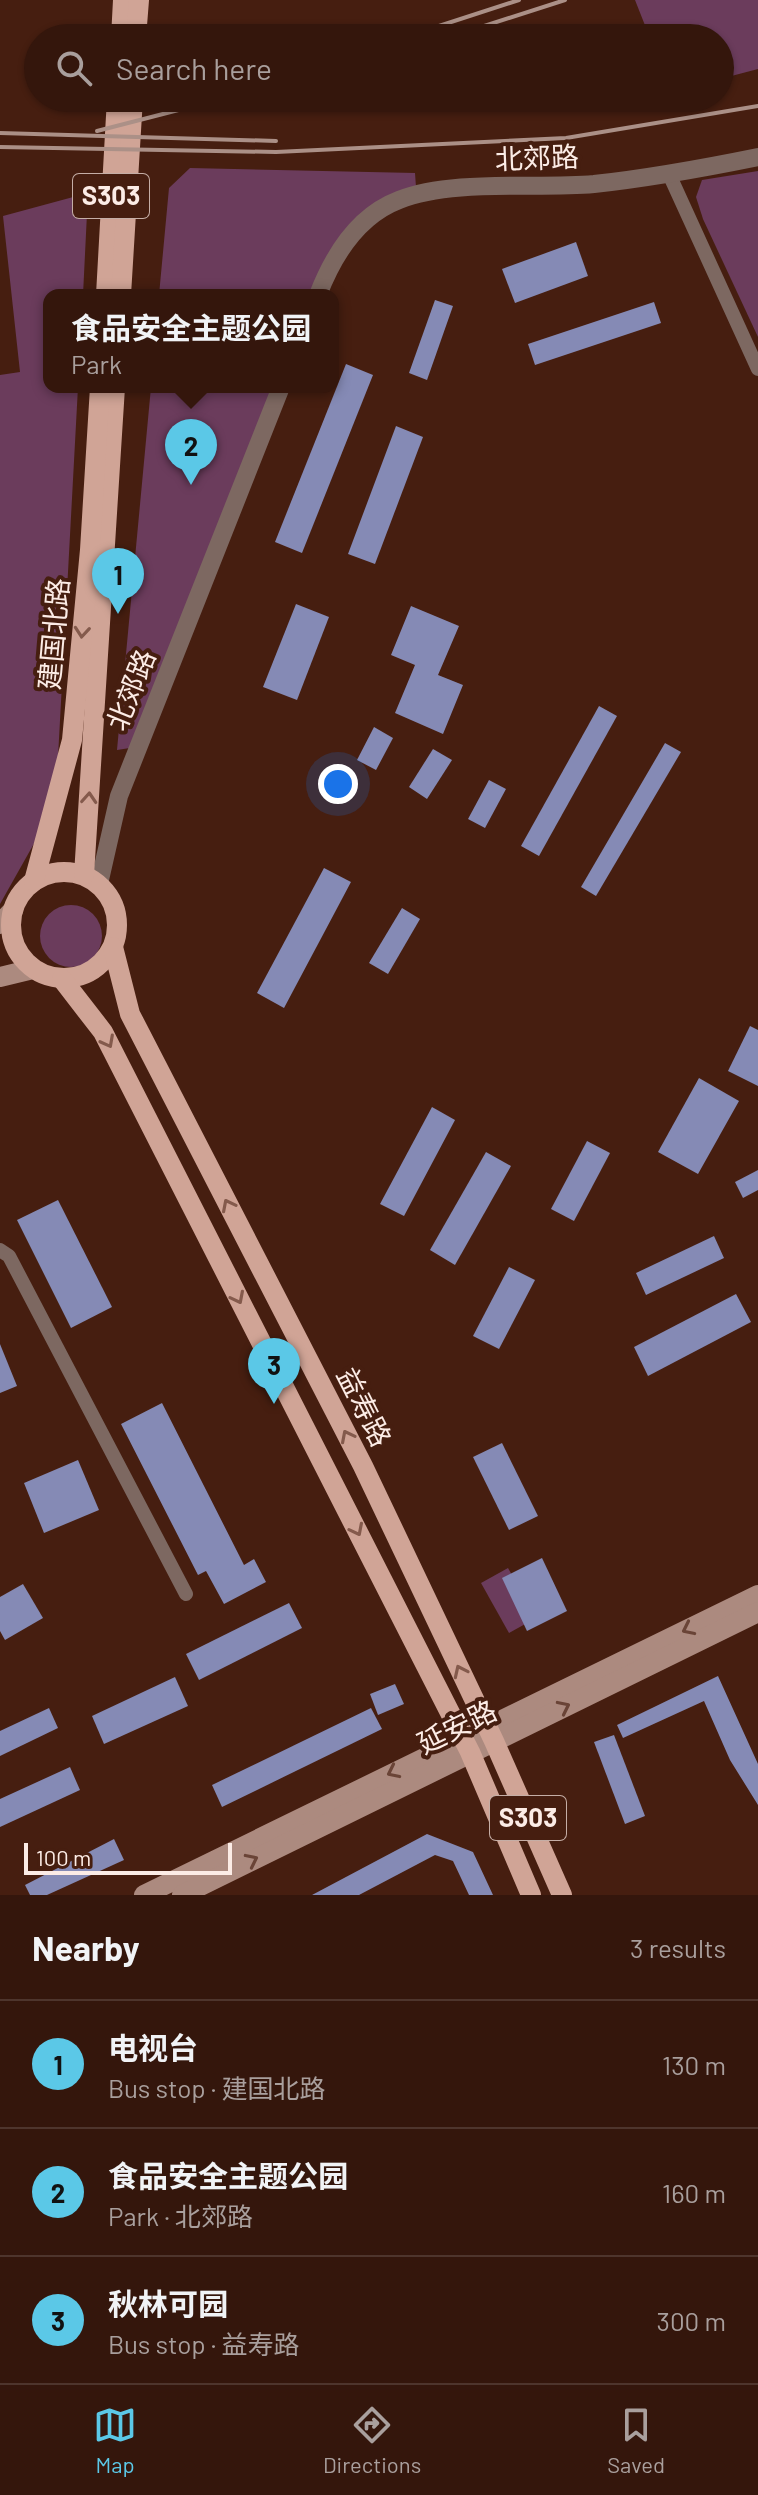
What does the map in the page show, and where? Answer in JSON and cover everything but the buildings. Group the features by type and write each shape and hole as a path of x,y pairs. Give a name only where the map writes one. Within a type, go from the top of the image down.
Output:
{"main road":[{"path":"122,24 123,0"},
{"path":"137,24 139,0"},
{"name":"S303","path":"106,289 116,112"},
{"path":"121,289 132,112"},
{"name":"建国北路","path":"34,881 72,740 90,550 100,393"},
{"name":"建国北路","path":"92,880 115,393"},
{"path":"67,872 92,880 110,897 116,913 117,930 113,947 92,971 78,977 62,979 33,969 14,946 6,917 21,894 34,881 50,874 67,872"},
{"name":"益寿路","path":"113,947 130,1014 363,1466 490,1734 562,1895"},
{"path":"0,977 33,969"},
{"name":"S303","path":"62,979 103,1032 467,1744 531,1895"},
{"path":"490,1734 758,1595"},
{"name":"延安路","path":"182,1895 467,1744 758,1612"},
{"path":"144,1895 467,1744"}],"street":[{"name":"北郊路","path":"320,289 347,239 370,217 398,200 440,190 593,184 669,174 758,157"},
{"path":"669,174 758,369"},
{"name":"北郊路","path":"92,880 119,796 279,393"},
{"path":"0,1250 9,1256 186,1594"}],"shaded area":[{"path":"635,0 758,0 758,69 734,75 734,24 644,24"},
{"path":"190,168 415,173 416,187 352,222 324,289 160,289 169,188"},
{"path":"758,171 758,337 703,219 696,197 702,180"},
{"path":"88,193 83,289 43,289 43,393 78,393 57,776 36,840 0,904 0,375 20,372 3,216"},
{"path":"150,393 279,393 130,748 117,750"},
{"path":"71,905 93,914 102,936 93,958 71,967 49,958 40,936 49,914"},
{"path":"508,1568 536,1618 509,1633 481,1583"}],"railway":[{"path":"445,24 519,0"},
{"path":"490,24 565,0"},
{"path":"734,110 758,106"},
{"path":"97,131 171,112"},
{"path":"0,147 276,152 566,138 722,112"},
{"path":"0,133 276,141"}],"place":[{"name":"食品安全主题公园","path":"191,485"},
{"name":"电视台","path":"118,614"},
{"name":"秋林可园","path":"274,1404"}]}
